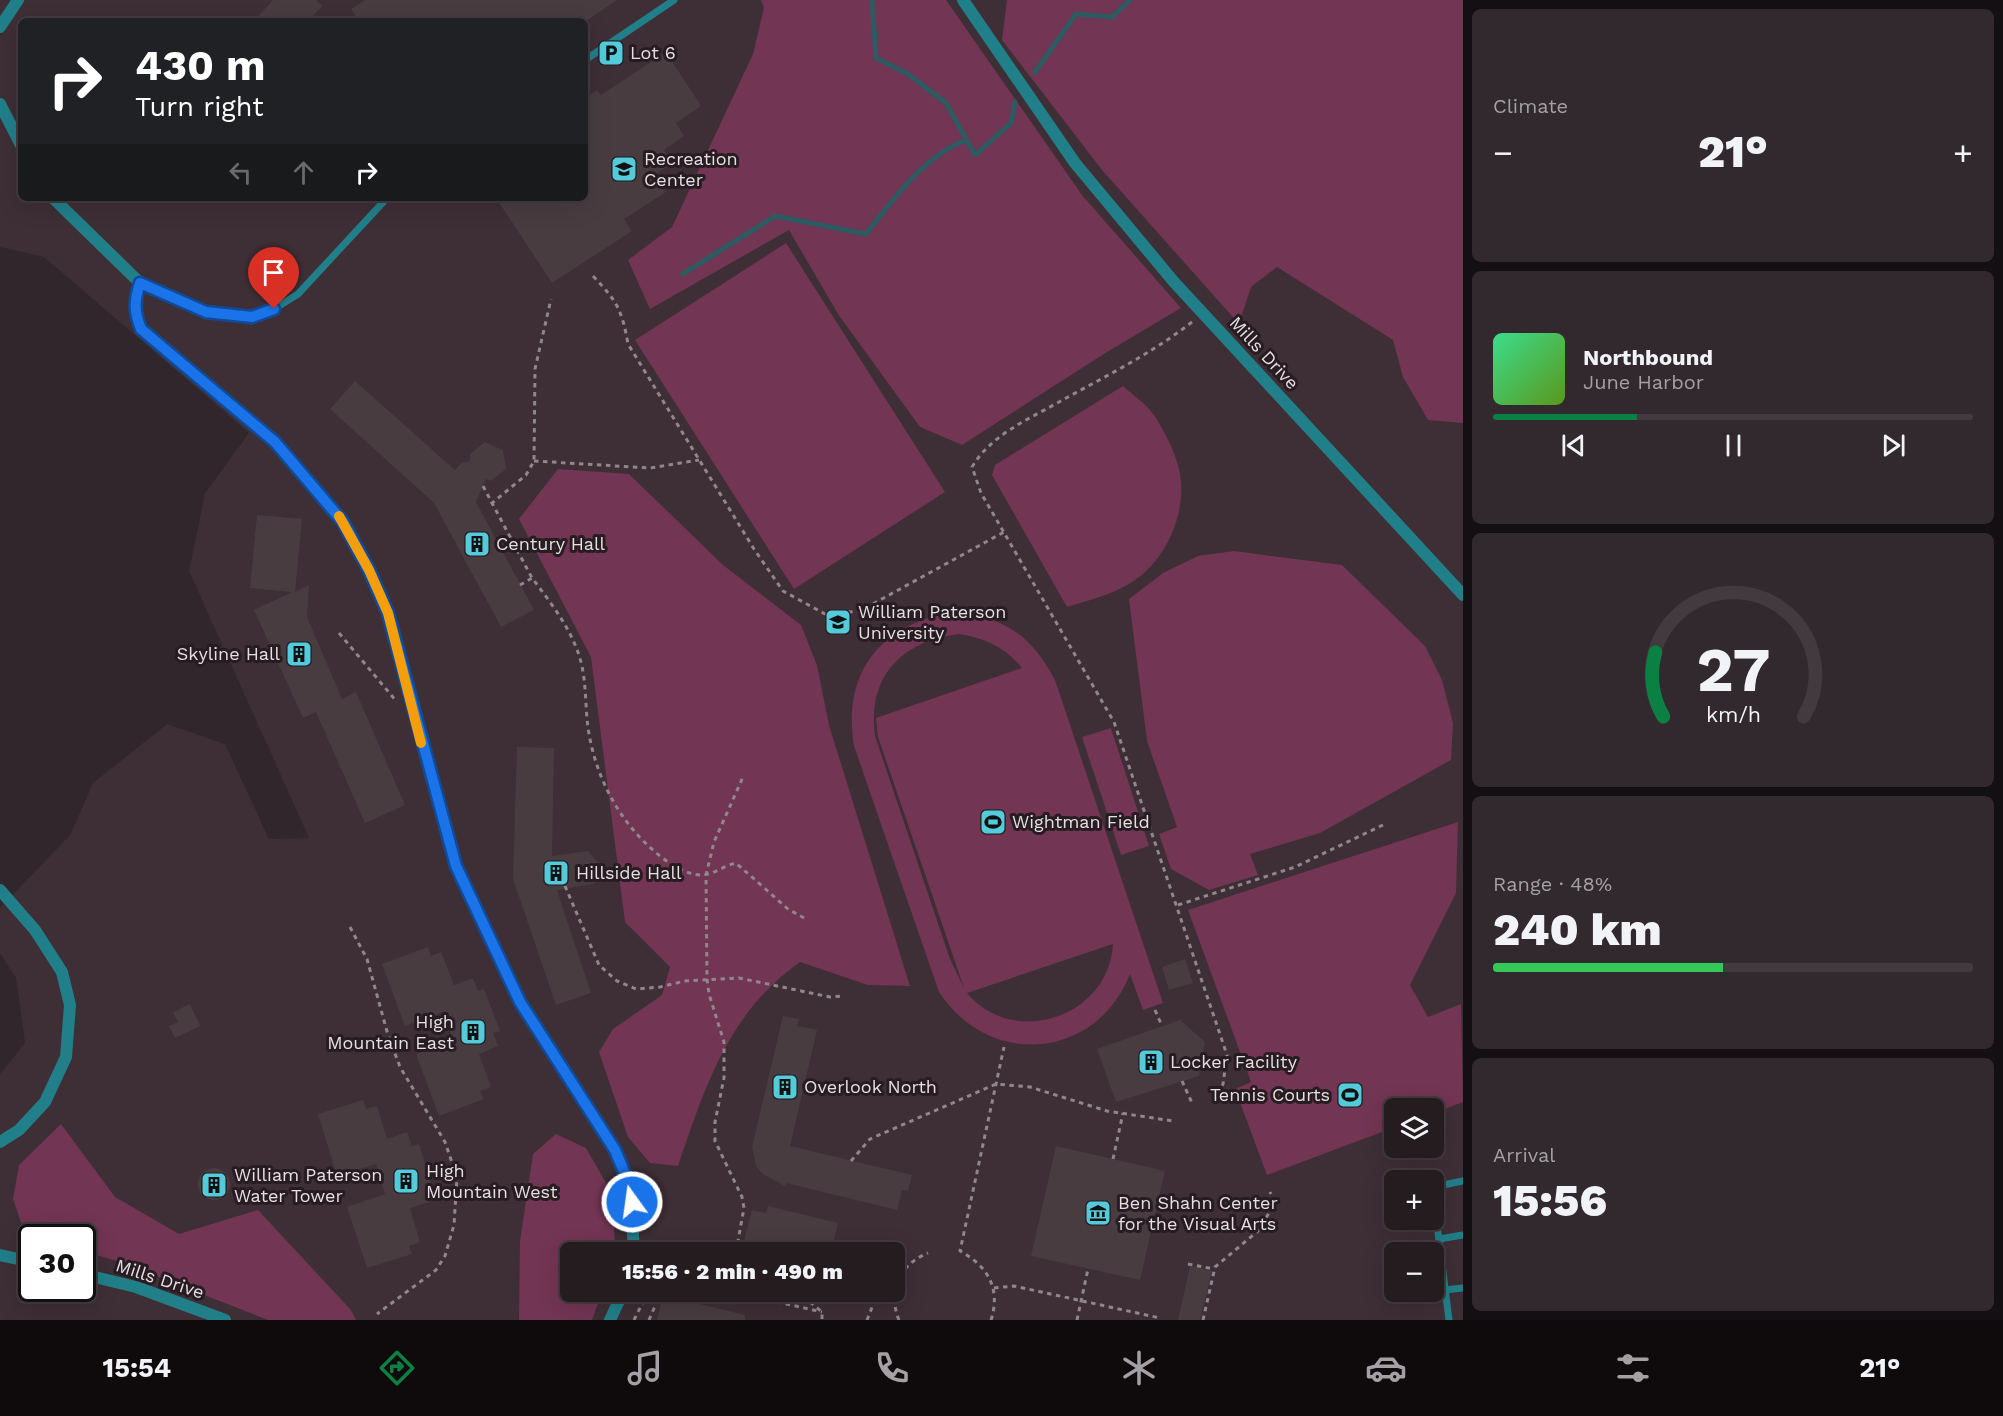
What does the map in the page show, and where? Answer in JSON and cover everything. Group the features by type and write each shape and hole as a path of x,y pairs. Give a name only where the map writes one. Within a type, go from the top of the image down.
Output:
{"street":[{"path":"0,27 18,0"},
{"name":"Mills Drive","path":"963,0 1048,125 1083,172 1203,314 1463,595"},
{"path":"0,104 18,139"},
{"path":"56,201 140,283 135,300 135,314 141,329 275,442 343,522 369,570 388,613 456,866 520,1002 615,1150 626,1177 633,1218 634,1242"},
{"path":"0,890 35,930 62,972 70,1005 66,1057 45,1102 19,1130 0,1142"},
{"path":"0,1255 18,1259"},
{"name":"Mills Drive","path":"96,1277 136,1287 225,1320"},
{"path":"610,1320 618,1302"}],"lane":[{"path":"588,58 674,0"},
{"path":"140,283 206,312 252,317 298,294 384,201"},
{"path":"1444,1185 1463,1181"},
{"path":"1438,1230 1449,1320"},
{"path":"1439,1239 1463,1235"},
{"path":"1445,1290 1463,1288"}],"path":[{"path":"593,276 610,293 623,315 628,344 783,591 825,615 860,611 1004,532"},
{"path":"491,504 526,475 534,461 535,369 551,299"},
{"path":"1203,314 1166,342 1011,429 983,449 972,467 981,493 1114,722 1178,905 1227,1055 1223,1084 1213,1106"},
{"path":"534,461 650,468 699,460"},
{"path":"483,486 532,578 556,611 576,647 585,678 588,722 599,769 616,808 633,832 669,863 694,874 706,875 736,863 788,909 806,919"},
{"path":"520,585 532,578"},
{"path":"339,633 416,723"},
{"path":"738,1242 744,1208 716,1141 715,1122 724,1078 724,1042 709,994 707,979 706,875 714,842 743,777"},
{"path":"1178,905 1295,867 1383,825"},
{"path":"565,886 598,965 617,981 636,989 707,979 739,978 830,997 843,996"},
{"path":"350,927 367,959 388,1035 400,1067 445,1142 457,1177 454,1225 445,1256 436,1270 377,1314"},
{"path":"1155,1010 1162,1026"},
{"path":"991,1320 996,1303 994,1288 987,1274 977,1262 960,1251 1004,1047"},
{"path":"1182,1081 1192,1103"},
{"path":"851,1161 870,1139 996,1084 1030,1087 1107,1111 1173,1121"},
{"path":"1113,1159 1123,1113"},
{"path":"1203,1320 1214,1269 1258,1231 1275,1203 1270,1192"},
{"path":"905,1269 911,1262 928,1253"},
{"path":"1188,1264 1214,1269"},
{"path":"1077,1320 1088,1269"},
{"path":"994,1288 1014,1286 1160,1318"},
{"path":"634,1320 643,1302"},
{"path":"649,1320 656,1302"},
{"path":"778,1302 822,1312"},
{"path":"810,1302 822,1312"},
{"path":"867,1320 874,1302"},
{"path":"895,1302 899,1320"},
{"path":"822,1312 822,1320"}],"shaded area":[{"name":"William Paterson University","path":"0,0 1192,0 1463,175 1463,1320 0,1320 0,1074 25,1043 16,978 0,953 0,908 70,835 93,783 167,724 225,744 269,839 309,838 189,571 205,493 249,433 44,257 0,247"},
{"path":"761,0 946,0 1082,195 1181,308 1107,352 962,445 920,427 838,314 789,230 650,309 628,260 672,227 753,54 764,8"},
{"path":"1007,0 1463,0 1463,423 1428,420 1403,377 1393,340 1277,267 1251,287 1239,324 1102,170 1002,40"},
{"path":"786,243 945,492 794,589 635,340"},
{"path":"1123,386 1154,415 1173,451 1180,474 1181,489 1177,520 1164,549 1144,573 1116,590 1067,607 992,475 995,465"},
{"path":"558,469 629,474 723,565 801,625 817,665 829,725 910,986 868,985 800,962 775,982 754,1004 737,1028 709,1080 678,1166 650,1163 628,1137 599,1052 613,1029 662,995 670,967 625,922 591,657 519,519"},
{"path":"1234,551 1342,565 1425,646 1442,680 1453,723 1451,760 1320,833 1250,854 1258,875 1209,890 1171,869 1159,834 1177,827 1147,741 1129,599 1163,573 1198,556"},
{"name":"Wightman Field","path":"951,613 986,618 1000,623 1014,630 1046,664 1055,680 1163,1003 1143,1010 1130,974 1114,1003 1093,1024 1068,1038 1040,1044 1012,1043 985,1034 960,1017 939,992 854,746 852,720 854,696 861,675 871,657 886,641 904,628 926,619","holes":["959,634 994,645 1009,654 1022,668 876,718 878,737 964,988 950,959 875,736 874,715 877,696 892,666 905,654 920,645 938,638","1113,944 1108,969 1095,990 1077,1006 1056,1017 1033,1021 1009,1019 987,1010 967,993"]},
{"path":"1111,728 1149,846 1121,855 1082,737"},
{"path":"1458,822 1456,893 1410,985 1428,1017 1461,1004 1463,1102 1444,1109 1444,1098 1384,1098 1384,1131 1267,1175 1235,1089 1251,1082 1188,910"},
{"path":"61,1124 115,1197 179,1234 258,1210 351,1310 356,1320 268,1320 120,1262 96,1255 96,1224 22,1224 13,1199 19,1165"},
{"path":"556,1134 586,1148 613,1195 615,1242 560,1242 560,1302 598,1302 592,1320 519,1320 520,1241 533,1154"}],"building":[{"path":"273,0 316,0 322,6 311,18 257,18"},
{"path":"365,0 617,0 588,20 357,18 351,9"},
{"name":"Recreation Center","path":"666,52 701,106 676,123 684,136 664,150 672,163 655,175 666,192 624,219 632,231 552,283 498,201 588,201 588,96 597,90 601,95"},
{"name":"Century Hall","path":"355,381 455,470 461,463 470,461 470,454 485,442 503,450 506,469 491,481 486,479 476,502 534,610 501,627 434,503 330,409"},
{"name":"Skyline Hall","path":"257,515 302,519 295,592 309,585 307,617 342,699 356,692 405,805 365,823 316,712 303,718 254,610 292,592 250,588"},
{"name":"Hillside Hall","path":"517,747 554,748 552,856 588,851 601,866 593,884 557,890 591,993 556,1005 513,879"},
{"name":"High Mountain East","path":"428,947 431,956 441,952 454,985 473,978 478,991 484,989 500,1031 493,1033 498,1046 479,1054 491,1087 480,1091 484,1099 439,1116 416,1054 453,1040 443,1012 405,1026 382,964"},
{"path":"1185,959 1193,983 1169,990 1162,967"},
{"path":"190,1004 200,1026 175,1038 169,1026 178,1022 173,1012"},
{"name":"Overlook North","path":"783,1016 799,1019 797,1026 817,1030 790,1146 912,1175 908,1191 902,1190 897,1210 786,1183 785,1186 763,1174 756,1166 752,1147"},
{"name":"Locker Facility","path":"1180,1020 1205,1042 1199,1076 1116,1102 1097,1049"},
{"name":"High Mountain West","path":"363,1100 366,1109 377,1106 387,1139 407,1132 412,1146 419,1144 432,1186 425,1189 429,1202 410,1208 420,1242 409,1246 412,1254 367,1268 347,1207 385,1194 376,1164 337,1176 318,1114"},
{"name":"Ben Shahn Center for the Visual Arts","path":"1056,1146 1165,1171 1140,1280 1031,1256"},
{"name":"William Paterson Water Tower","path":"214,1168 225,1173 230,1184 225,1195 214,1200 203,1195 198,1184 203,1173"},
{"path":"768,1206 838,1223 833,1242 744,1242 752,1210 766,1213"},
{"path":"1190,1266 1212,1271 1200,1320 1178,1320"},
{"path":"661,1302 692,1302 745,1315 745,1320 657,1320"}],"waterway":[{"path":"872,0 876,58 908,74 946,103 975,155 1011,123 1015,102"},
{"path":"1035,72 1076,14 1112,17 1130,0"},
{"path":"683,274 775,216 866,234 910,180 936,157 966,140"}],"slow traffic":[{"path":"339,516 369,570 388,613 421,743"}],"place":[{"name":"Lot 6","path":"611,53"},
{"name":"Recreation Center","path":"624,169"},
{"name":"Century Hall","path":"477,544"},
{"name":"William Paterson University","path":"838,622"},
{"name":"Skyline Hall","path":"299,654"},
{"name":"Wightman Field","path":"993,822"},
{"name":"Hillside Hall","path":"556,873"},
{"name":"High Mountain East","path":"473,1032"},
{"name":"Locker Facility","path":"1151,1062"},
{"name":"Overlook North","path":"785,1087"},
{"name":"Tennis Courts","path":"1350,1095"},
{"name":"High Mountain West","path":"406,1181"},
{"name":"William Paterson Water Tower","path":"214,1185"},
{"name":"Ben Shahn Center for the Visual Arts","path":"1098,1213"}],"route":[{"path":"274,309 252,317 206,312 140,283 135,300 135,314 141,329 275,442 308,478 343,522 369,570 388,613 432,785 456,866 520,1002 615,1150 630,1186 632,1202"}]}
